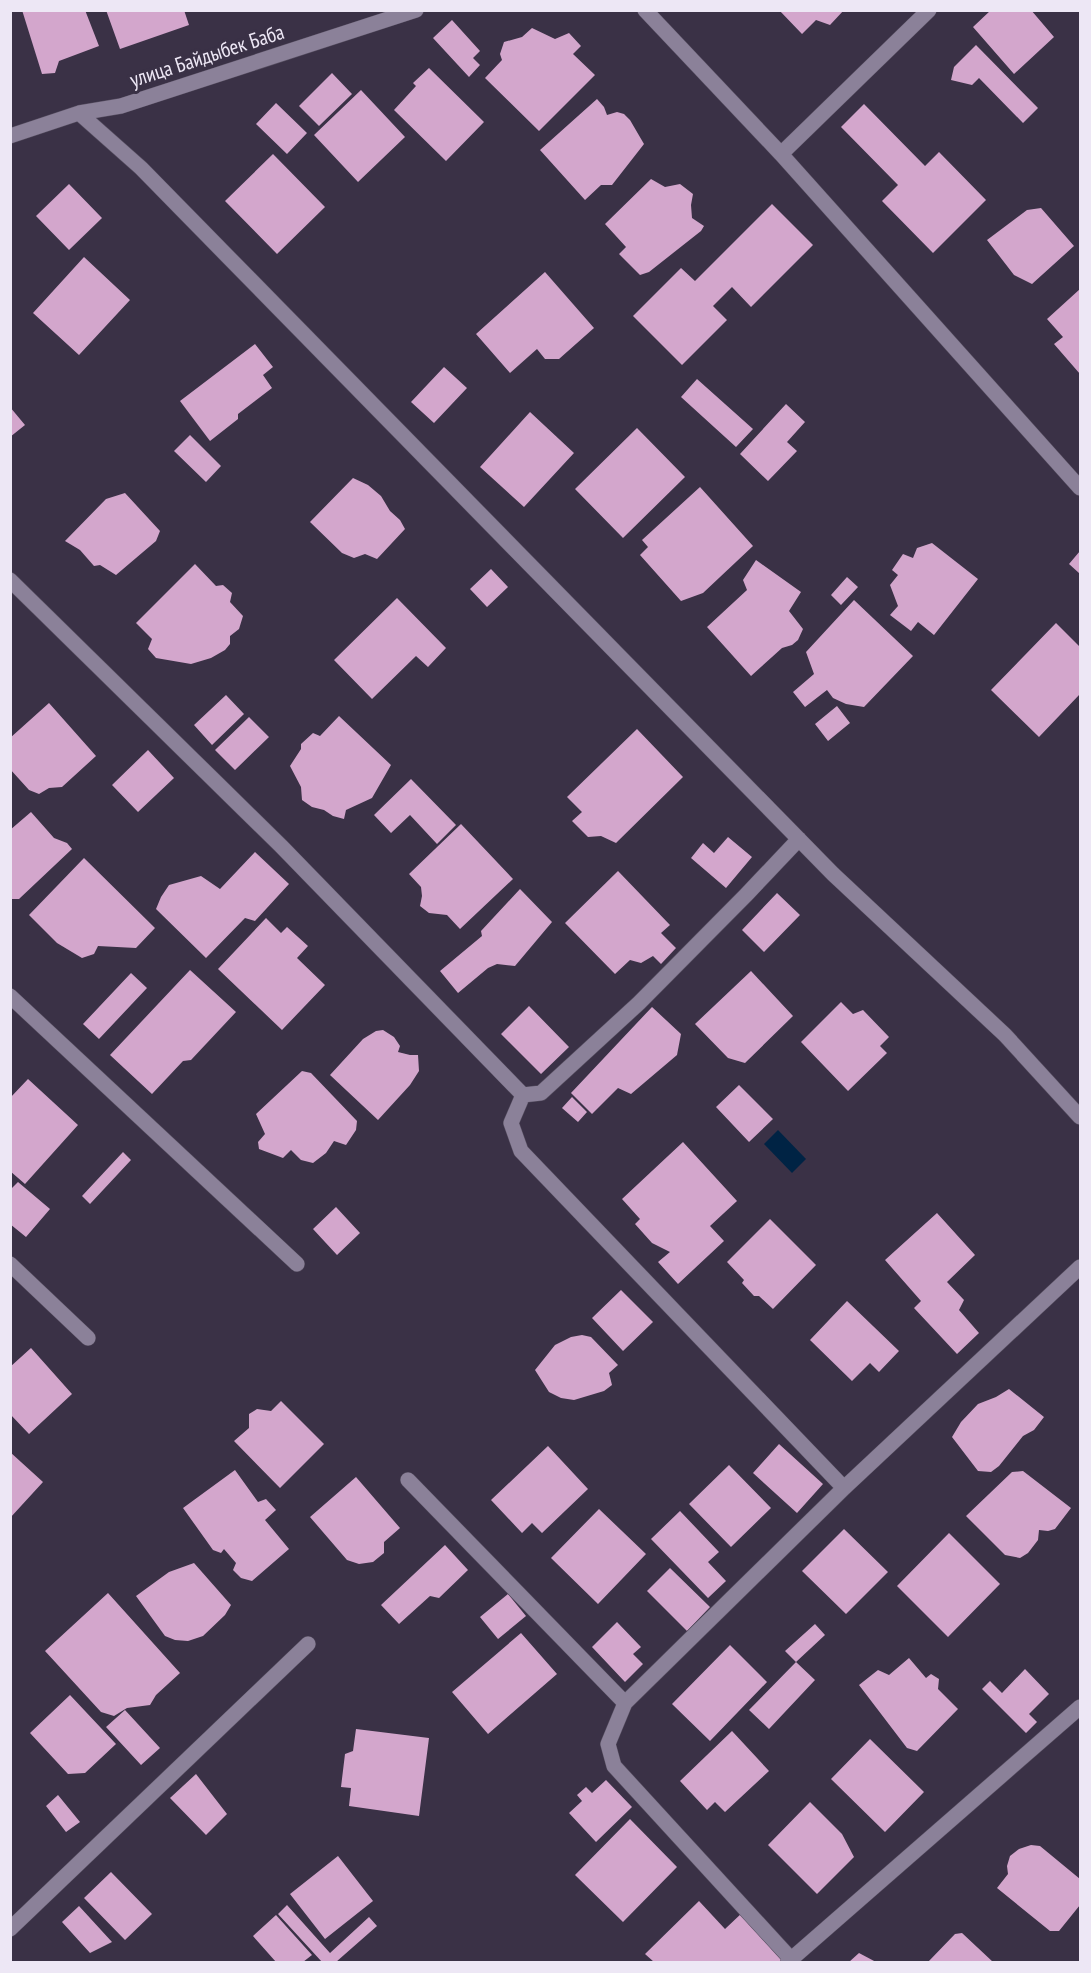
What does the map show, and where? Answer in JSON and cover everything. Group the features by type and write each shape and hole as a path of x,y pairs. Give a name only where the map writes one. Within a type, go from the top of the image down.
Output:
{"street":[{"name":"улица Байдыбек Баба","path":"10,136 79,113 121,106 416,10"},
{"path":"645,10 781,154 1080,488"},
{"path":"781,154 929,10"},
{"path":"79,113 141,168 833,874 1005,1035 1080,1117"},
{"path":"10,580 281,846 523,1095"},
{"path":"523,1095 540,1093 639,1003 746,896 799,839"},
{"path":"10,996 297,1264"},
{"path":"523,1095 512,1123 521,1151 844,1488"},
{"path":"10,1264 88,1338"},
{"path":"1080,1267 844,1488 625,1703 608,1744 614,1766 790,1961 1080,1707"},
{"path":"408,1480 625,1703"},
{"path":"10,1929 308,1644"}],"water":[{"path":"778,1130 806,1159 792,1173 764,1144"}],"building":[{"path":"22,10 44,10 45,12 85,10 99,46 59,61 55,73 42,74"},
{"path":"106,10 184,10 189,25 120,49"},
{"path":"779,10 844,10 830,25 816,20 802,34"},
{"path":"991,10 1031,10 1054,37 1014,74 973,27"},
{"path":"452,20 480,51 473,58 480,65 469,77 433,38"},
{"path":"532,28 555,39 569,33 581,46 573,54 595,75 539,131 485,78 502,60 500,54 504,42 522,37"},
{"path":"976,45 1038,108 1023,123 979,78 972,85 951,80 954,67"},
{"path":"429,68 484,122 446,161 394,110 416,86 413,83"},
{"path":"332,73 352,94 319,126 299,106"},
{"path":"361,90 405,137 358,182 314,135"},
{"path":"597,99 607,115 617,112 624,114 644,144 612,185 601,185 585,200 540,150"},
{"path":"276,103 307,133 287,154 256,124"},
{"path":"864,104 925,166 939,152 986,200 933,253 882,201 898,185 841,127"},
{"path":"273,154 325,207 277,254 225,201"},
{"path":"651,179 665,187 680,184 693,194 692,218 704,226 701,231 649,272 640,275 619,254 626,247 605,224"},
{"path":"69,184 102,218 69,250 36,216"},
{"path":"772,204 813,245 751,307 732,287 713,306 727,320 682,365 633,316 681,268 695,281"},
{"path":"1041,208 1074,246 1032,284 1014,275 987,240 1027,210"},
{"path":"84,257 130,300 79,355 33,313"},
{"path":"545,272 594,328 559,359 545,359 537,349 510,373 476,334"},
{"path":"1080,289 1080,374 1054,344 1063,337 1047,319"},
{"path":"255,344 273,367 263,375 272,388 238,414 238,419 210,441 180,401"},
{"path":"444,367 467,388 434,423 411,402"},
{"path":"697,379 753,429 736,447 681,397"},
{"path":"786,404 805,422 787,442 797,451 768,481 740,454"},
{"path":"10,407 25,425 10,437"},
{"path":"530,412 574,453 524,507 480,467"},
{"path":"637,428 685,477 623,538 575,489"},
{"path":"190,435 221,466 206,482 174,451"},
{"path":"353,478 368,485 381,496 405,529 377,559 365,554 354,558 342,553 310,522"},
{"path":"700,487 753,546 703,593 681,601 640,555 648,547 642,540"},
{"path":"125,493 160,531 156,541 116,575 100,565 94,566 80,550 65,541 106,499"},
{"path":"932,543 978,579 934,635 918,622 911,631 890,615 898,606 890,585 898,575 892,570 903,554 913,558 917,548"},
{"path":"1080,551 1080,572 1079,573 1069,564"},
{"path":"756,560 801,592 789,611 803,629 798,640 782,648 751,676 707,627 747,590 743,580"},
{"path":"195,564 216,586 223,585 232,593 230,602 243,616 239,629 230,636 230,644 225,650 211,658 191,664 156,658 148,649 152,639 136,623"},
{"path":"491,569 508,587 487,607 470,589"},
{"path":"847,577 858,587 841,605 831,595"},
{"path":"397,598 446,648 428,667 416,656 372,699 334,660"},
{"path":"854,600 913,656 864,707 846,704 833,698 827,690 805,707 793,692 814,674 806,652"},
{"path":"1056,623 1080,647 1080,694 1039,737 991,690"},
{"path":"226,695 244,714 212,745 194,725"},
{"path":"49,703 96,756 62,787 49,788 39,794 29,790 10,769 10,738"},
{"path":"837,706 850,723 828,741 815,724"},
{"path":"339,716 391,765 372,798 346,810 344,819 312,807 302,800 301,787 290,766 301,749 301,744 313,733 320,736"},
{"path":"249,717 269,737 235,770 215,750"},
{"path":"637,729 683,777 616,843 601,836 588,837 572,821 582,812 567,797"},
{"path":"148,750 174,778 138,812 112,785"},
{"path":"411,779 456,825 437,844 410,815 391,833 374,815"},
{"path":"31,812 54,838 67,843 72,849 19,899 10,899 10,830"},
{"path":"461,824 513,879 460,929 447,915 429,913 420,906 421,887 409,874"},
{"path":"728,837 752,857 726,888 691,858 703,843 714,853"},
{"path":"255,852 289,884 255,921 245,918 206,958 156,909 161,897 169,885 201,876 220,889"},
{"path":"84,858 155,928 136,948 98,946 94,954 82,958 57,943 29,915"},
{"path":"618,871 670,925 661,933 676,948 661,964 653,956 641,963 630,960 615,974 565,923"},
{"path":"520,889 552,922 515,966 497,964 488,968 458,993 440,971 482,936 481,931"},
{"path":"777,893 800,915 764,952 742,930"},
{"path":"266,918 281,933 287,927 308,946 297,958 325,985 282,1030 218,969"},
{"path":"190,970 236,1012 191,1060 183,1061 152,1094 110,1055"},
{"path":"751,971 793,1016 745,1063 728,1058 695,1024"},
{"path":"131,973 147,988 99,1039 83,1024"},
{"path":"841,1002 853,1014 863,1010 889,1037 880,1046 887,1053 848,1091 801,1042"},
{"path":"529,1006 569,1047 541,1074 501,1034"},
{"path":"652,1007 681,1034 677,1055 631,1094 618,1088 592,1114 571,1093"},
{"path":"383,1030 394,1037 400,1046 398,1052 418,1055 419,1071 410,1085 378,1120 330,1075 363,1039 376,1031"},
{"path":"302,1071 311,1073 357,1121 356,1130 346,1145 334,1141 326,1153 313,1163 301,1160 291,1150 283,1158 259,1149 258,1142 265,1134 256,1114"},
{"path":"28,1079 78,1125 25,1184 10,1171 10,1098"},
{"path":"739,1085 773,1119 749,1142 716,1107"},
{"path":"572,1097 587,1112 578,1122 562,1108"},
{"path":"683,1142 737,1201 710,1226 724,1241 678,1284 658,1262 670,1252 652,1243 635,1224 640,1219 622,1199"},
{"path":"123,1152 131,1160 90,1204 82,1196"},
{"path":"18,1182 50,1209 26,1237 10,1224 10,1190"},
{"path":"336,1207 360,1233 337,1255 313,1229"},
{"path":"937,1213 975,1255 947,1282 964,1300 959,1310 979,1333 957,1354 914,1308 921,1301 885,1260"},
{"path":"770,1219 816,1265 773,1309 759,1296 754,1296 742,1283 744,1280 727,1262"},
{"path":"621,1290 653,1322 623,1351 592,1318"},
{"path":"847,1301 899,1351 879,1372 870,1363 852,1381 810,1340"},
{"path":"582,1335 591,1337 618,1365 609,1373 612,1385 604,1391 574,1400 561,1398 549,1392 535,1370 555,1345 571,1337"},
{"path":"31,1348 72,1394 29,1434 10,1414 10,1367"},
{"path":"1009,1389 1044,1417 1034,1430 1023,1436 999,1466 991,1472 978,1471 952,1437 961,1422 978,1404"},
{"path":"281,1401 324,1444 280,1488 234,1441 249,1428 249,1414 257,1409 271,1411"},
{"path":"779,1444 823,1484 797,1513 753,1473"},
{"path":"548,1446 588,1489 542,1533 532,1523 522,1533 491,1500"},
{"path":"10,1452 43,1482 10,1518"},
{"path":"729,1465 771,1508 731,1547 689,1504"},
{"path":"235,1470 258,1502 266,1499 276,1510 265,1520 289,1549 252,1581 241,1578 233,1570 236,1563 224,1549 221,1553 213,1550 183,1508"},
{"path":"1023,1471 1071,1508 1055,1529 1039,1530 1038,1540 1028,1553 1020,1558 1005,1555 966,1516 1012,1472"},
{"path":"356,1477 400,1528 384,1542 384,1553 373,1562 359,1564 347,1560 310,1517"},
{"path":"599,1509 646,1554 598,1604 551,1558"},
{"path":"680,1511 719,1552 708,1562 726,1581 708,1598 651,1539"},
{"path":"844,1529 888,1572 846,1614 802,1571"},
{"path":"949,1533 1000,1584 948,1637 897,1586"},
{"path":"445,1545 468,1570 439,1598 430,1596 399,1624 381,1605"},
{"path":"194,1563 231,1605 225,1615 203,1636 188,1641 175,1640 165,1636 136,1596 169,1572"},
{"path":"670,1568 710,1607 687,1631 647,1591"},
{"path":"108,1593 180,1673 156,1695 150,1705 127,1708 114,1716 101,1712 45,1651"},
{"path":"508,1594 526,1616 498,1639 480,1617"},
{"path":"617,1622 641,1647 633,1654 643,1664 625,1682 592,1647"},
{"path":"815,1624 825,1635 796,1662 785,1651"},
{"path":"521,1633 557,1674 488,1734 452,1692"},
{"path":"730,1645 767,1682 710,1741 672,1704"},
{"path":"909,1658 926,1678 931,1674 939,1679 938,1689 958,1709 917,1751 907,1748 859,1685 878,1670 889,1675"},
{"path":"796,1662 815,1680 769,1729 749,1710"},
{"path":"1025,1669 1049,1694 1029,1714 1037,1722 1026,1733 982,1689 990,1681 1002,1693"},
{"path":"70,1695 116,1744 85,1773 68,1774 30,1733"},
{"path":"125,1710 160,1748 141,1765 106,1727"},
{"path":"356,1729 429,1738 419,1816 349,1806 351,1788 341,1787 345,1754 353,1751"},
{"path":"732,1731 769,1771 725,1812 715,1802 707,1810 680,1781"},
{"path":"870,1739 924,1792 885,1832 831,1779"},
{"path":"196,1774 227,1814 206,1835 170,1798"},
{"path":"606,1780 632,1807 596,1842 569,1813 582,1801 577,1795 586,1787 592,1793"},
{"path":"58,1795 80,1822 66,1832 46,1806"},
{"path":"810,1802 842,1834 854,1857 817,1894 768,1845"},
{"path":"630,1819 677,1867 623,1922 575,1875"},
{"path":"1031,1845 1040,1846 1080,1879 1080,1905 1059,1931 1050,1931 997,1888 1008,1874 1007,1866 1010,1856 1019,1849"},
{"path":"338,1856 373,1901 325,1939 290,1894"},
{"path":"111,1872 152,1914 125,1940 84,1898"},
{"path":"699,1901 725,1929 743,1912 787,1958 782,1962 654,1962 645,1954"},
{"path":"287,1905 330,1953 369,1917 377,1926 336,1962 322,1962 278,1914"},
{"path":"79,1906 112,1942 90,1953 62,1922"},
{"path":"276,1915 312,1955 303,1962 276,1962 253,1936"},
{"path":"962,1933 993,1962 928,1962 955,1934"},
{"path":"859,1953 876,1962 849,1962"}]}
